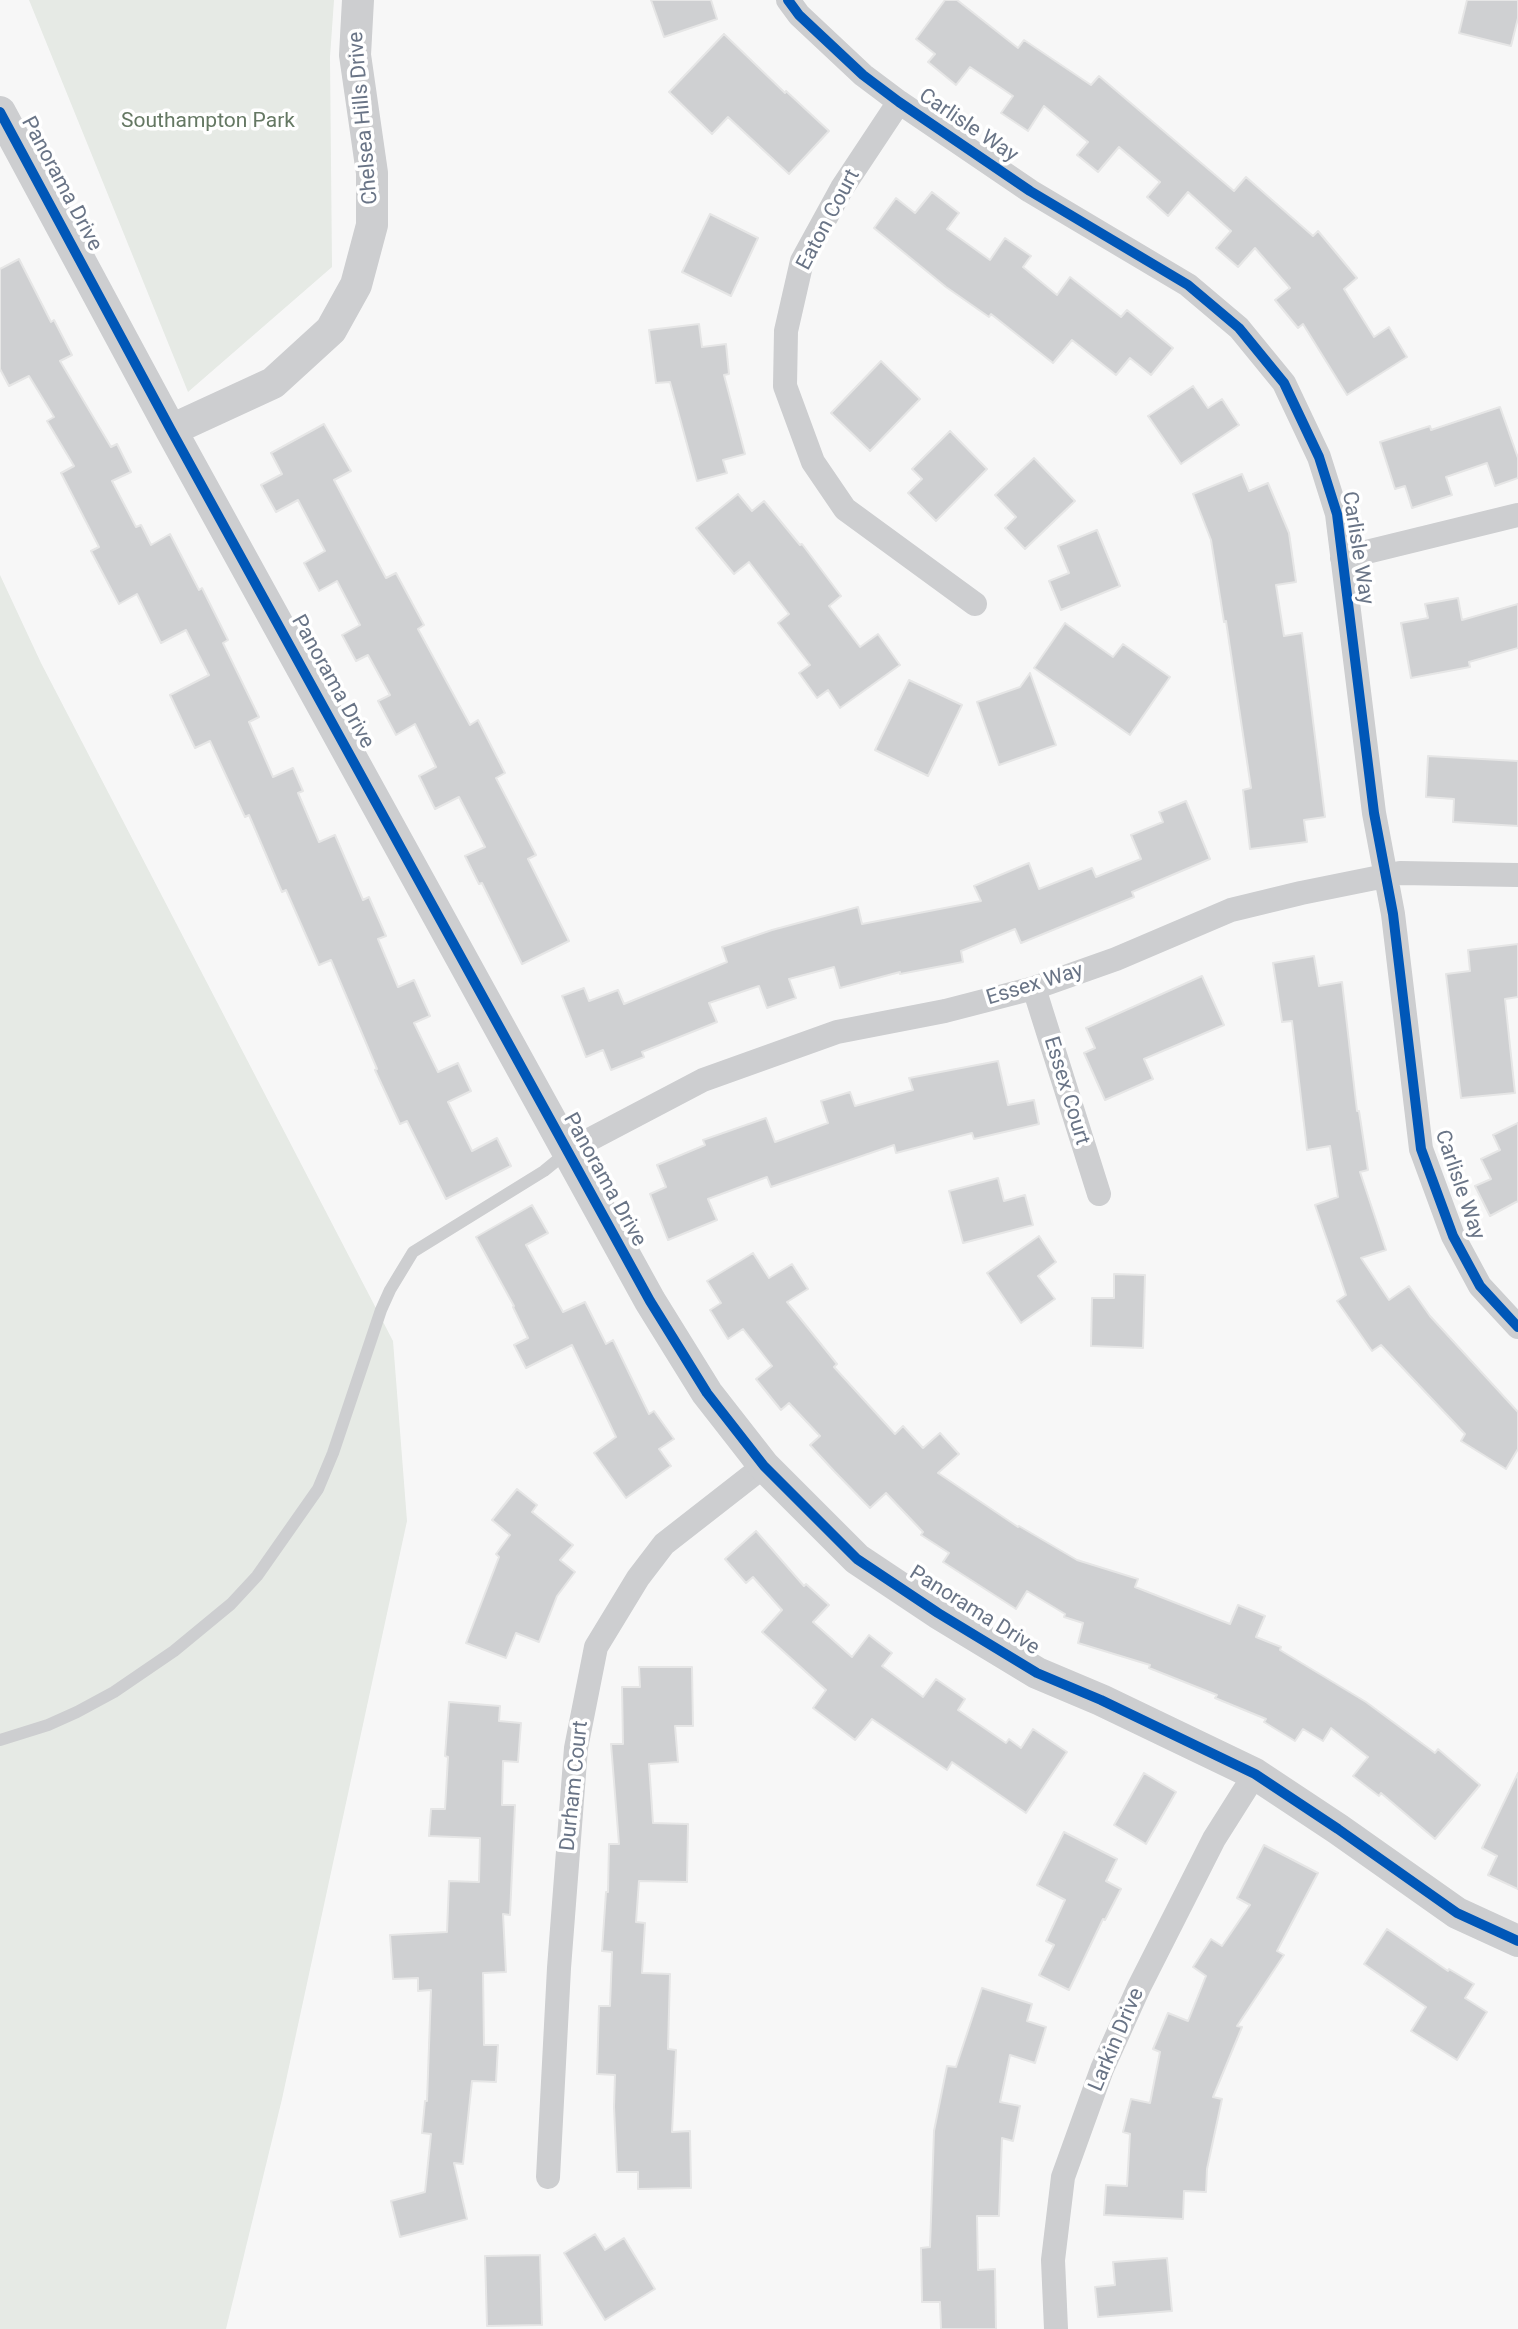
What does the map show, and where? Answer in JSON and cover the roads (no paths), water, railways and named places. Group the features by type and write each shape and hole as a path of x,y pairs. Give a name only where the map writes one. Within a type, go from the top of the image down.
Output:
{"street":[{"name":"Chelsea Hills Drive","path":"171,430 273,383 331,330 356,285 372,225 372,173 355,55 358,0"},
{"name":"Carlisle Way","path":"788,0 799,15 863,75 899,102 1030,191 1188,285 1240,328 1284,383 1319,457 1337,514 1374,813 1393,914 1421,1149 1453,1236 1480,1286 1518,1327"},
{"name":"Eaton Court","path":"899,102 842,188 802,261 786,331 785,386 813,462 845,509 975,604"},
{"name":"Panorama Drive","path":"0,112 171,430 650,1301 707,1393 764,1466 857,1559 938,1613 1037,1672 1255,1774 1457,1913 1518,1941"},
{"path":"1342,558 1518,515"},
{"name":"Essex Way","path":"566,1152 703,1080 837,1032 946,1012 1034,988 1116,959 1231,910 1301,892 1400,873 1518,875"},
{"name":"Essex Court","path":"1034,988 1099,1194"},
{"name":"Durham Court","path":"548,2177 559,1968 576,1748 596,1647 638,1578 664,1544 764,1466"},
{"name":"Larkin Drive","path":"1056,2329 1053,2260 1063,2177 1102,2069 1139,1987 1214,1839 1255,1774"}],"lane":[{"path":"0,1740 48,1725 114,1692 174,1651 231,1604 257,1576 318,1489 337,1443 381,1310 413,1252 544,1171 566,1152"}],"park label":[{"name":"Southampton Park","path":"208,122"}]}
